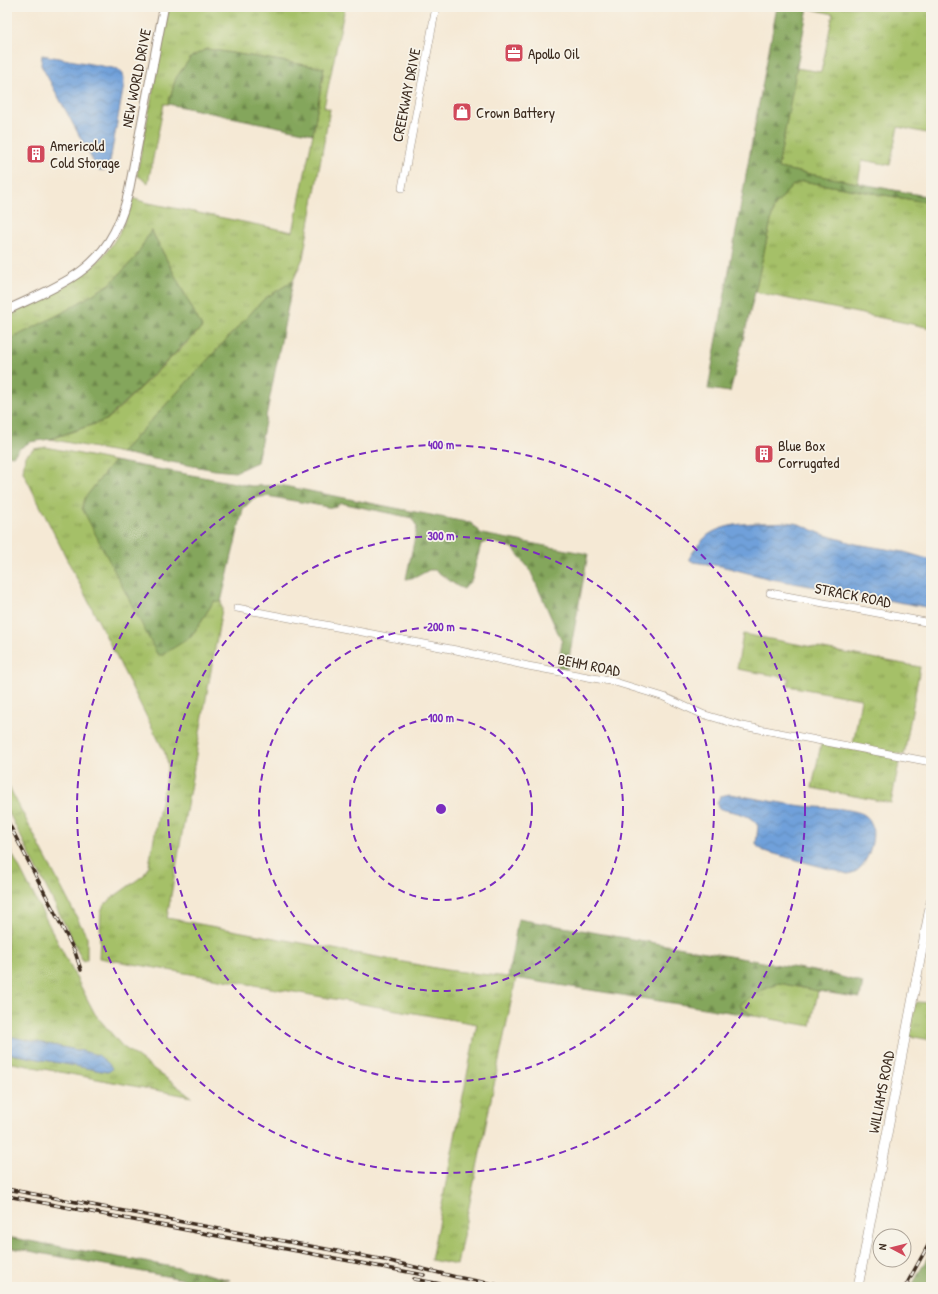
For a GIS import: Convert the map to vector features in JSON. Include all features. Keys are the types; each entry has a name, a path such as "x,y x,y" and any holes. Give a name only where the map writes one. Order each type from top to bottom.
{"main road":[{"name":"WILLIAMS ROAD","path":"858,1287 931,902"}],"street":[{"name":"NEW WORLD DRIVE","path":"7,310 81,272 94,260 113,236 122,218 129,190 164,7"},
{"name":"CREEKWAY DRIVE","path":"402,188 436,7"},
{"name":"STRACK ROAD","path":"770,593 931,623"},
{"name":"BEHM ROAD","path":"237,608 615,682 664,697 702,714 744,726 931,762"}],"green space":[{"path":"169,7 345,7 324,107 330,109 303,258 293,281 264,299 121,453 50,439 107,420 202,328 152,231 136,257 110,284 60,314 7,341 7,316 53,293 82,275 95,264 106,252 119,233 126,218 132,198 144,202 293,232 313,134 324,68 207,49 191,57 176,78 168,104 164,104 148,183 137,175"},
{"path":"777,7 808,7 778,168 931,197 931,203 802,181 792,186 774,207 730,392 708,389 756,119"},
{"path":"812,7 931,7 931,134 898,127 890,165 862,160 858,183 778,168 796,68 821,72 833,14 812,9"},
{"path":"207,49 324,68 313,134 168,104 176,78 191,57"},
{"path":"802,181 931,203 931,233 927,254 931,260 931,328 755,292 774,207 792,186"},
{"path":"151,230 202,327 106,420 50,439 30,442 19,449 13,456 7,455 7,341 60,314 110,284 136,257"},
{"path":"293,281 257,462 235,472 215,470 121,453 264,299"},
{"path":"46,447 114,461 85,498 191,637 214,601 221,602 222,609 167,918 446,970 516,978 457,1265 431,1260 477,1024 99,958 101,911 104,905 144,875 149,865 168,765 165,753 23,472 25,456 34,449"},
{"path":"114,461 252,486 279,485 471,523 482,534 588,554 567,669 558,667 562,642 530,570 513,548 489,541 481,544 472,579 464,589 457,586 435,570 429,570 416,577 406,579 417,527 412,518 341,503 333,508 267,496 254,498 243,509 221,602 214,601 191,637 162,655 157,654 82,508 85,498"},
{"path":"743,634 920,667 904,755 853,745 861,699 788,686 789,678 737,669"},
{"path":"821,744 900,758 891,803 812,788"},
{"path":"7,783 87,937 87,959 83,961 7,809"},
{"path":"7,844 95,1014 122,1046 192,1097 7,1062 7,1053 107,1072 98,1055 7,1036"},
{"path":"518,919 831,974 863,983 860,998 779,983 758,992 741,1004 741,1007 754,1016 508,977"},
{"path":"779,983 818,991 811,1026 754,1016 741,1007 740,1004 758,992"},
{"path":"917,1002 931,1003 931,1040 909,1036 915,1004"},
{"path":"7,1237 195,1271 230,1280 187,1280 7,1247"},
{"path":"931,1251 931,1287 911,1287"}],"water":[{"path":"42,55 118,69 123,74 124,85 110,161 105,170 98,170 41,65"},
{"path":"787,522 799,524 822,534 856,544 904,552 931,560 931,608 771,579 721,566 693,562 689,559 703,540 717,530 736,525"},
{"path":"730,794 794,805 845,809 861,813 870,821 873,835 867,858 858,870 848,874 764,851 756,844 758,826 754,821 745,815 718,808 717,803 720,796"},
{"path":"7,1036 98,1055 112,1068 107,1072 7,1053"}],"railway":[{"path":"7,820 75,952 81,970"},
{"path":"7,1189 390,1261 456,1277 509,1287"},
{"path":"7,1196 424,1275"},
{"path":"905,1287 931,1240"},
{"path":"414,1279 457,1287"}],"place":[{"name":"Apollo Oil","path":"514,53"},
{"name":"Crown Battery","path":"462,112"},
{"name":"Americold Cold Storage","path":"36,154"},
{"name":"Blue Box Corrugated","path":"764,454"}]}
